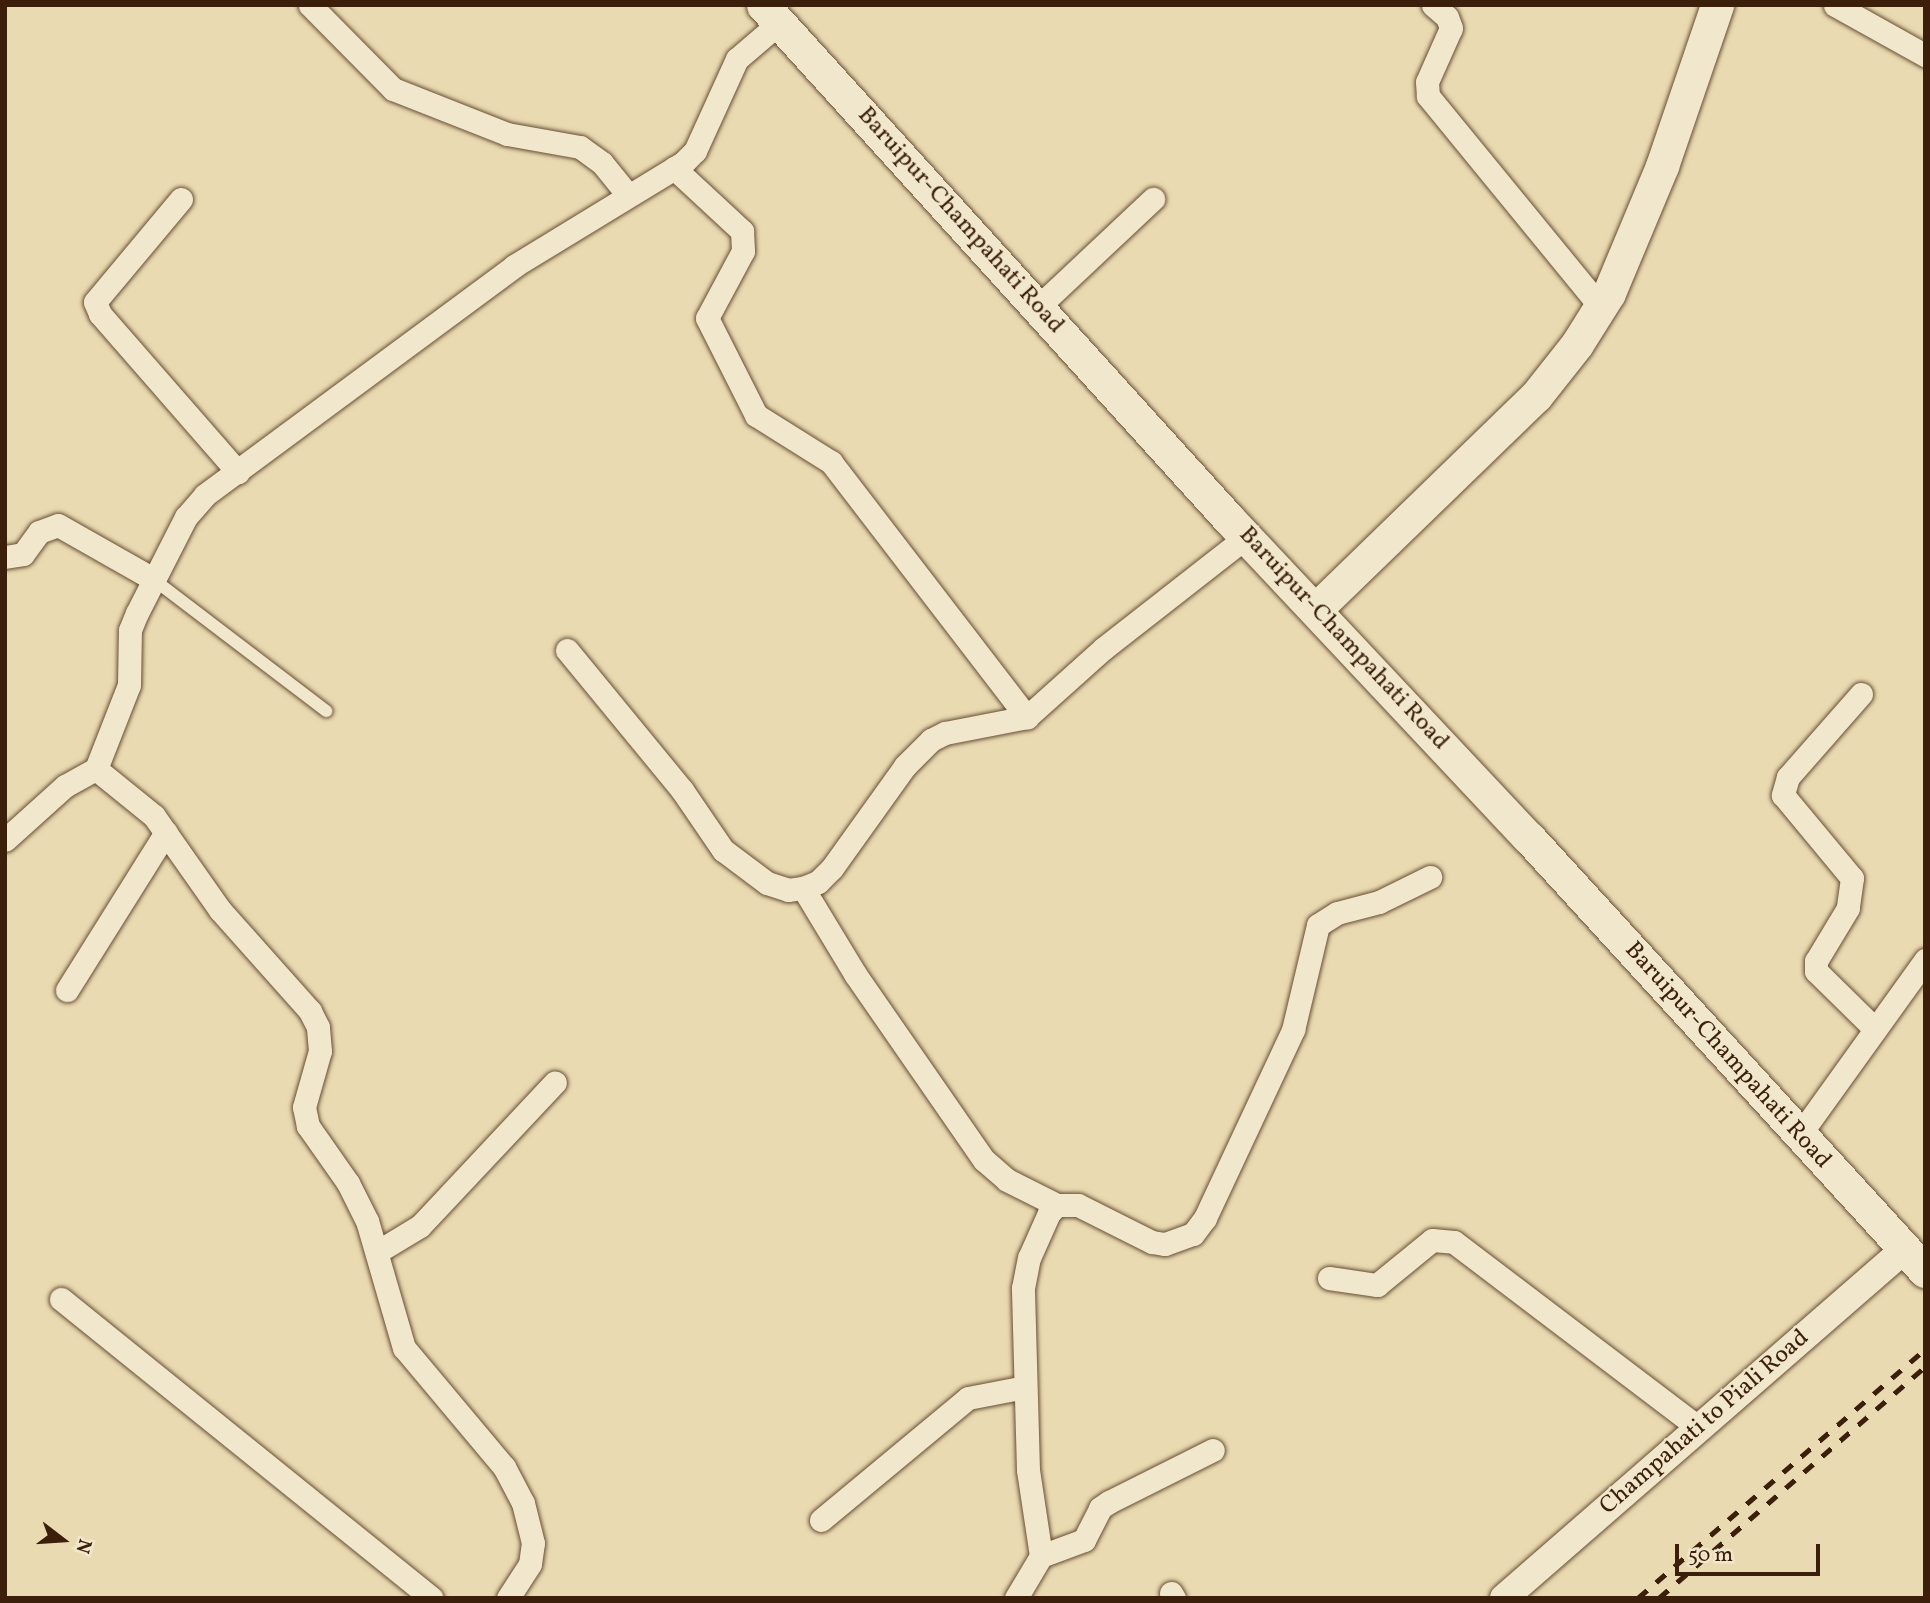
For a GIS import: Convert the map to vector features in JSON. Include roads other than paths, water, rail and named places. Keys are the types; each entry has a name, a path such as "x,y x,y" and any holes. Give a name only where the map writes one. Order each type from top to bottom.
{"main road":[{"path":"1315,610 1536,396 1600,306 1662,166 1717,5"},
{"name":"Baruipur-Champahati Road","path":"771,14 1247,537 1530,838 1798,1137 1915,1260"}],"street":[{"path":"310,5 393,89 507,134 580,147 602,163 627,194"},
{"path":"1433,5 1447,17 1451,28 1427,82 1428,96 1600,306"},
{"path":"1835,5 1925,55"},
{"path":"5,841 65,786 96,769 129,685 130,630 186,517 205,495 514,266 627,194 674,168 695,151 737,59 771,14"},
{"path":"674,168 742,231 743,251 707,317 756,415 831,462 1027,717"},
{"path":"181,199 95,302 100,314 238,472"},
{"path":"1038,307 1153,199"},
{"path":"5,557 23,554 39,532 58,525 153,579"},
{"path":"567,650 682,790 723,850 767,883 789,890 803,888 818,882 832,868 905,766 931,740 944,733 1027,717 1104,648 1247,537"},
{"path":"1861,694 1788,777 1783,795 1852,878 1848,908 1816,961 1816,971 1875,1030"},
{"path":"96,769 154,816 220,910 310,1011 318,1027 320,1051 304,1107 308,1126 348,1183 377,1252 404,1348 504,1467 523,1503 533,1543 530,1564 518,1594"},
{"path":"67,990 166,832"},
{"path":"803,888 855,974 984,1160 1007,1180 1057,1205 1078,1205 1152,1242 1165,1244 1193,1234 1205,1218 1293,1030 1318,925 1430,877"},
{"path":"1798,1137 1925,960"},
{"path":"377,1252 420,1226 555,1082"},
{"path":"1041,1556 1028,1470 1023,1289 1038,1235 1057,1205"},
{"path":"1329,1278 1377,1285 1432,1240 1454,1242 1699,1428"},
{"name":"Champahati to Piali Road","path":"1504,1598 1699,1428 1915,1260"},
{"path":"61,1299 431,1598"},
{"path":"821,1520 968,1398 1025,1387"},
{"path":"1016,1598 1041,1556 1084,1540 1100,1508 1213,1450"}],"lane":[{"path":"153,579 326,710"}],"railway":[{"path":"1638,1598 1925,1349"},
{"path":"1659,1598 1925,1367"}]}
